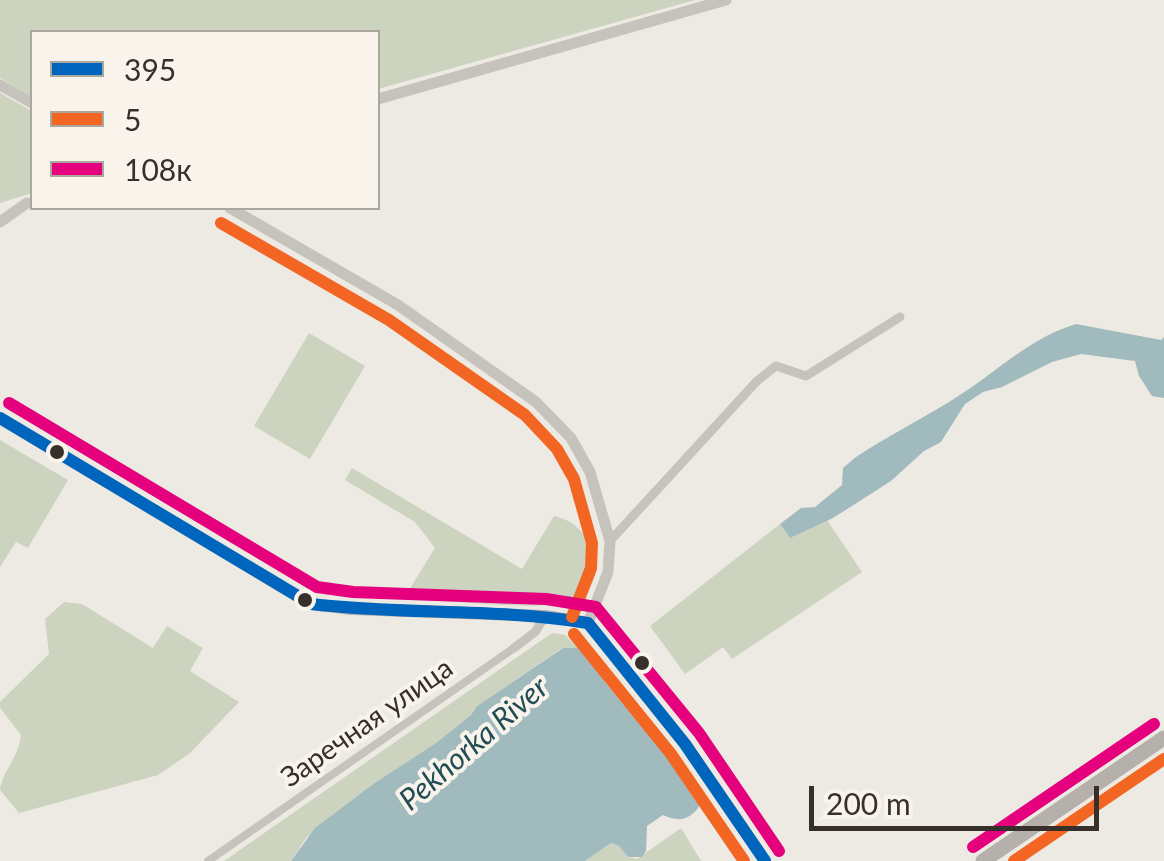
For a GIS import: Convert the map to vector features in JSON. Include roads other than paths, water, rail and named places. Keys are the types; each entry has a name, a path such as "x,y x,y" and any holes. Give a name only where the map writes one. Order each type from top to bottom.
{"main road":[{"path":"0,418 311,604 545,616 588,623 686,744 765,861"},
{"path":"982,861 1164,738"}],"street":[{"path":"380,98 726,0"},
{"path":"0,85 30,102"},
{"path":"0,209 30,202"},
{"path":"0,222 30,202"},
{"path":"233,210 398,305 536,402 571,438 590,472 610,541 608,572 588,623"},
{"path":"610,541 776,366 806,376 900,317"},
{"name":"Заречная улица","path":"208,861 514,648 535,632 545,616"}],"water":[{"path":"1076,324 1161,340 1164,337 1164,398 1152,396 1135,361 1081,354 1052,362 965,404 941,442 924,451 891,481 833,518 790,538 780,524 801,508 815,507 842,485 843,468 856,457 963,393 1031,345"},
{"name":"Pekhorka River","path":"563,648 578,648 591,664 600,662 609,674 604,681 696,792 700,805 688,817 674,819 663,815 647,826 642,857 628,857 611,843 585,861 291,861 315,828 436,743 477,706"}]}
